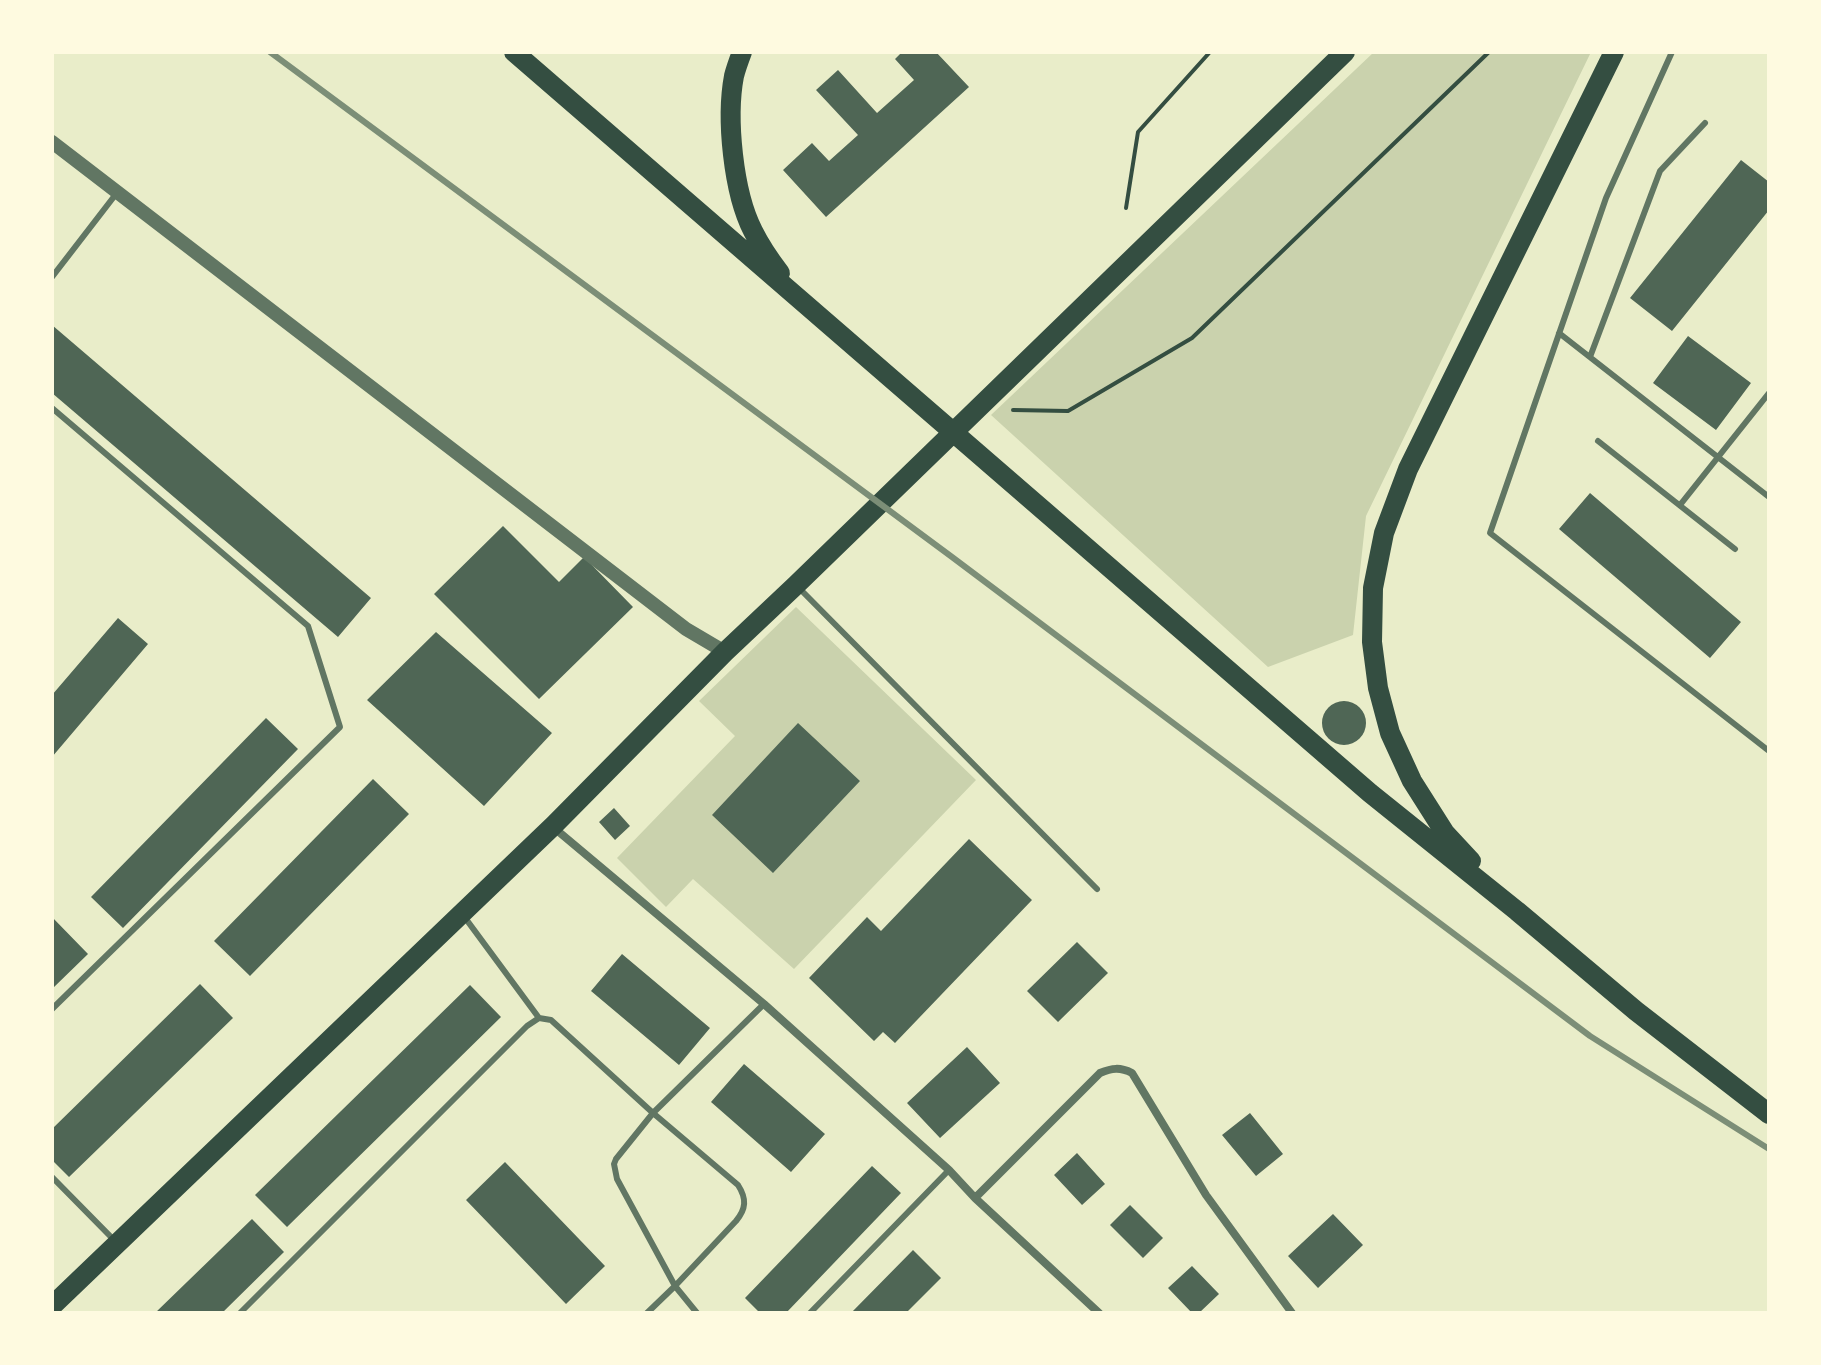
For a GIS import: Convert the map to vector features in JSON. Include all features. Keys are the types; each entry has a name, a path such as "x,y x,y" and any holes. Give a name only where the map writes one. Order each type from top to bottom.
{"main road":[{"path":"514,52 1370,793 1636,1011 1769,1114"},
{"path":"742,52 734,76 731,116 733,154 740,193 751,229 770,260 805,304"},
{"path":"52,1306 553,826 725,652 1345,52"},
{"path":"1517,911 1445,833 1412,781 1390,733 1378,688 1372,642 1373,588 1384,533 1408,469 1614,52"}],"street":[{"path":"52,142 686,629 725,652"},
{"path":"553,826 764,1004 949,1170 1099,1313"},
{"path":"975,1198 1100,1073 1122,1068 1132,1073 1206,1195 1292,1313"}],"lane":[{"path":"1672,52 1606,198 1490,533 1769,751"},
{"path":"1590,357 1660,171 1705,123"},
{"path":"52,277 118,192"},
{"path":"1559,333 1769,497"},
{"path":"1680,505 1769,393"},
{"path":"52,408 308,626 340,727 52,1009"},
{"path":"1598,441 1735,549"},
{"path":"796,585 1097,889"},
{"path":"462,913 539,1018"},
{"path":"697,1313 675,1286 614,1172 616,1159 653,1113 764,1004"},
{"path":"240,1313 527,1026 539,1018 551,1020 738,1185 743,1193 745,1201 736,1221 647,1313"},
{"path":"810,1313 949,1170"},
{"path":"52,1177 117,1242"}],"path":[{"path":"1126,208 1138,132 1210,52"},
{"path":"1013,410 1068,411 1192,338 1489,52"}],"green space":[{"path":"1374,52 1591,52 1366,516 1353,635 1268,667 991,415"},
{"path":"796,607 976,780 794,969 693,879 666,907 617,858 735,736 699,701"}],"building":[{"path":"902,52 936,52 969,87 826,217 783,170 812,143 829,161 858,135 816,90 838,70 877,113 914,80 895,59"},
{"path":"1741,160 1769,182 1769,210 1672,331 1630,298"},
{"path":"52,325 371,598 338,637 52,393"},
{"path":"1688,336 1751,383 1716,430 1653,383"},
{"path":"1590,493 1741,622 1710,658 1559,529"},
{"path":"503,526 559,582 584,557 633,607 539,699 434,594"},
{"path":"118,618 148,644 52,757 52,695"},
{"path":"436,632 552,733 484,806 367,700"},
{"path":"1344,701 1359,708 1366,723 1359,738 1344,745 1329,738 1322,723 1329,708"},
{"path":"266,718 298,749 123,928 91,897"},
{"path":"798,723 860,781 773,873 712,815"},
{"path":"373,779 409,814 250,976 214,941"},
{"path":"614,808 630,826 615,840 599,822"},
{"path":"969,839 1032,900 895,1043 883,1032 874,1041 809,978 867,917 881,931"},
{"path":"52,917 88,954 52,989"},
{"path":"1077,942 1108,973 1058,1022 1027,991"},
{"path":"622,954 710,1028 679,1065 591,991"},
{"path":"200,984 233,1018 69,1177 52,1160 52,1129"},
{"path":"470,985 501,1017 287,1227 255,1195"},
{"path":"967,1047 1000,1083 940,1138 907,1103"},
{"path":"744,1064 825,1134 791,1172 711,1102"},
{"path":"1250,1113 1283,1154 1256,1176 1222,1135"},
{"path":"1077,1153 1105,1184 1082,1205 1054,1175"},
{"path":"505,1162 605,1266 566,1304 466,1200"},
{"path":"872,1166 901,1193 786,1313 760,1313 745,1298"},
{"path":"1130,1205 1163,1238 1143,1258 1110,1225"},
{"path":"1333,1214 1363,1245 1318,1288 1288,1256"},
{"path":"252,1219 284,1252 222,1313 155,1313"},
{"path":"913,1250 941,1278 906,1313 851,1313"},
{"path":"1192,1266 1219,1294 1199,1313 1192,1313 1168,1288"}],"railway":[{"path":"270,52 952,557 1590,1036 1769,1149"}]}
